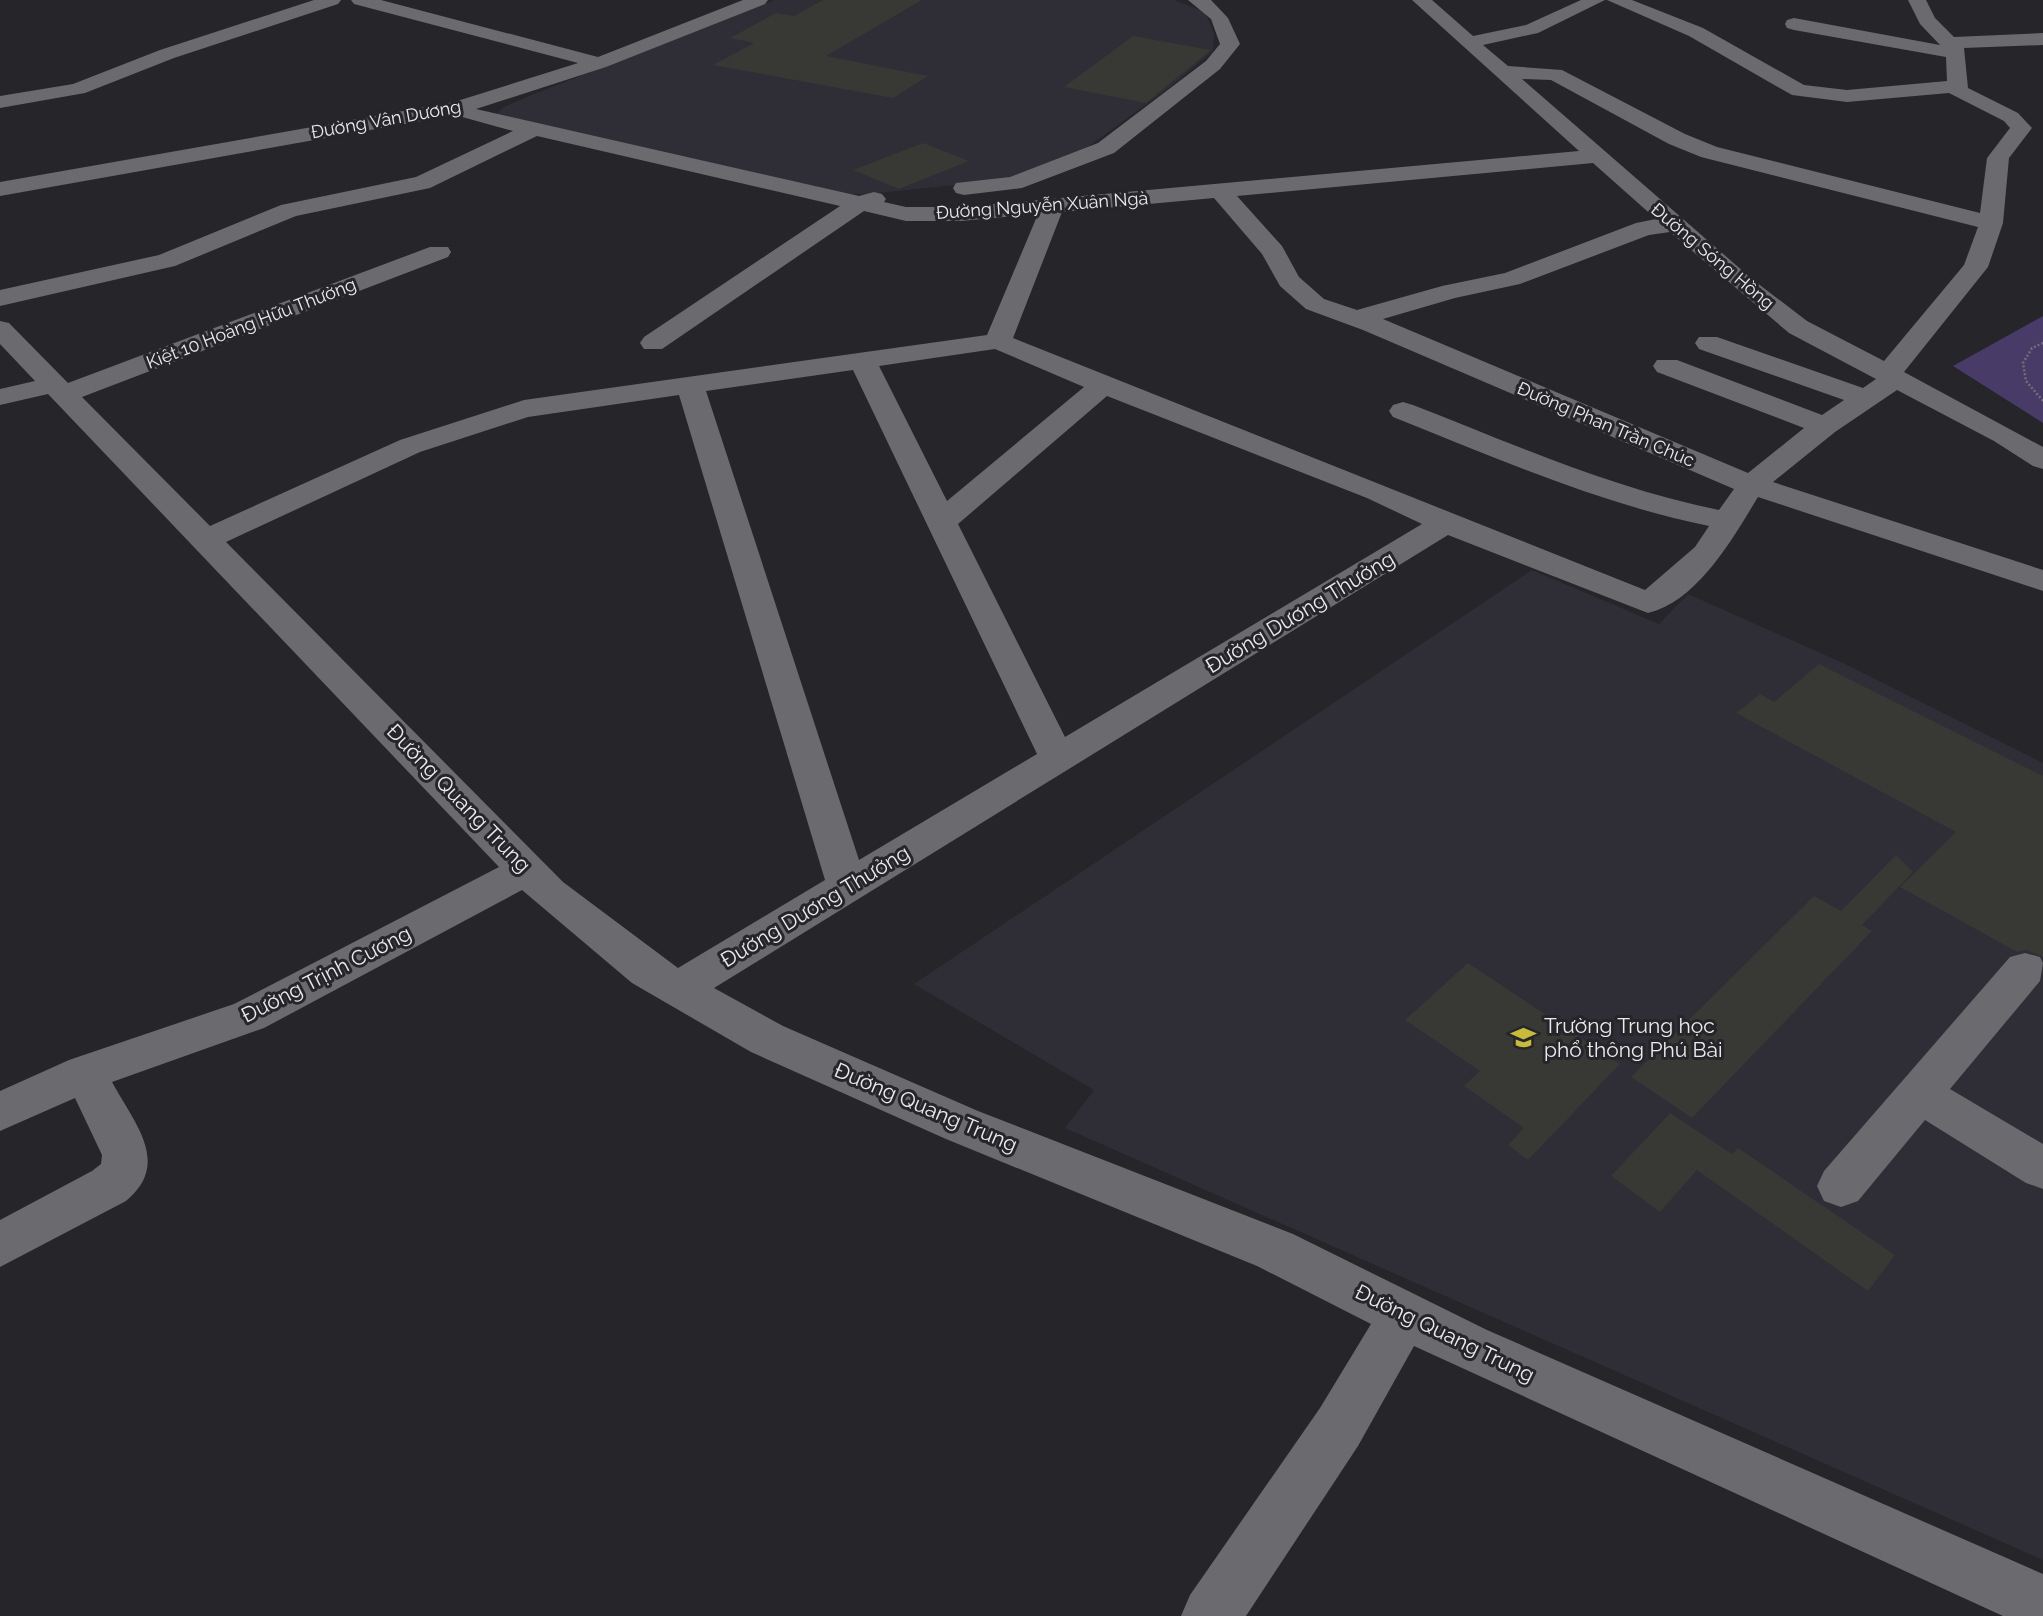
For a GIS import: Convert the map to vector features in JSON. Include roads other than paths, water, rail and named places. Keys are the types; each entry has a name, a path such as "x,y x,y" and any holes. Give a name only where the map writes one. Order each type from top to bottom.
{"street":[{"path":"0,102 78,89 167,54 332,0"},
{"path":"360,0 388,3 599,63"},
{"name":"Đường Vân Dương","path":"0,189 457,108 599,63 759,0"},
{"name":"Đường Sóng Hồng","path":"1421,0 1743,284 1798,327 1884,384 2004,435 2043,460"},
{"path":"1469,42 1531,29 1596,0"},
{"path":"1616,0 1696,32 1799,91 1847,96 1958,86"},
{"path":"205,540 410,446 524,410 998,341 1648,603 1669,589 1707,553 1751,485 1825,426 1884,384 1976,267 1991,223 1998,158 2021,128 2011,117 1958,91 1952,48 1927,20 1917,0"},
{"path":"1204,3 1234,2"},
{"path":"938,190 1014,183 1106,148 1213,65 1230,44 1222,18 1204,3"},
{"path":"1794,24 1952,48 2043,39"},
{"path":"1503,72 1555,74 1603,97 1677,139 1709,152 1991,223"},
{"name":"Đường Nguyễn Xuân Ngà","path":"457,108 475,116 534,130 859,204 920,214 961,214 1597,156"},
{"path":"0,298 166,261 289,210 422,183 450,172 476,155 534,130"},
{"name":"Đường Phan Trần Chúc","path":"1219,190 1273,251 1289,281 1315,304 1751,485 2043,581"},
{"path":"653,343 859,204 885,195 911,193"},
{"path":"998,341 1053,206"},
{"path":"1355,319 1451,291 1510,279 1644,228 1674,224"},
{"name":"Kiệt 10 Hoàng Hữu Thường","path":"0,397 57,390 439,252"},
{"name":"Đường Quang Trung","path":"0,329 549,892 625,954 678,989 767,1039 962,1125 1275,1250 1482,1353 2043,1604"},
{"path":"1708,343 1791,370 1884,384"},
{"path":"862,360 1058,758"},
{"path":"1667,366 1825,426"},
{"path":"690,385 847,886"},
{"path":"942,522 1103,385"},
{"path":"1403,411 1541,466 1679,511 1728,520"},
{"name":"Đường Dương Thưởng","path":"678,989 1446,523"},
{"name":"Đường Trịnh Cương","path":"0,1112 85,1073 249,1016 529,869"},
{"path":"1841,1186 2025,969"},
{"path":"0,1245 109,1186 124,1174 126,1155 85,1073"},
{"path":"1920,1094 2043,1169"},
{"path":"1211,1616 1339,1427 1404,1315"}],"place":[{"name":"Trường Trung học phổ thông Phú Bài","path":"1524,1037"}]}
